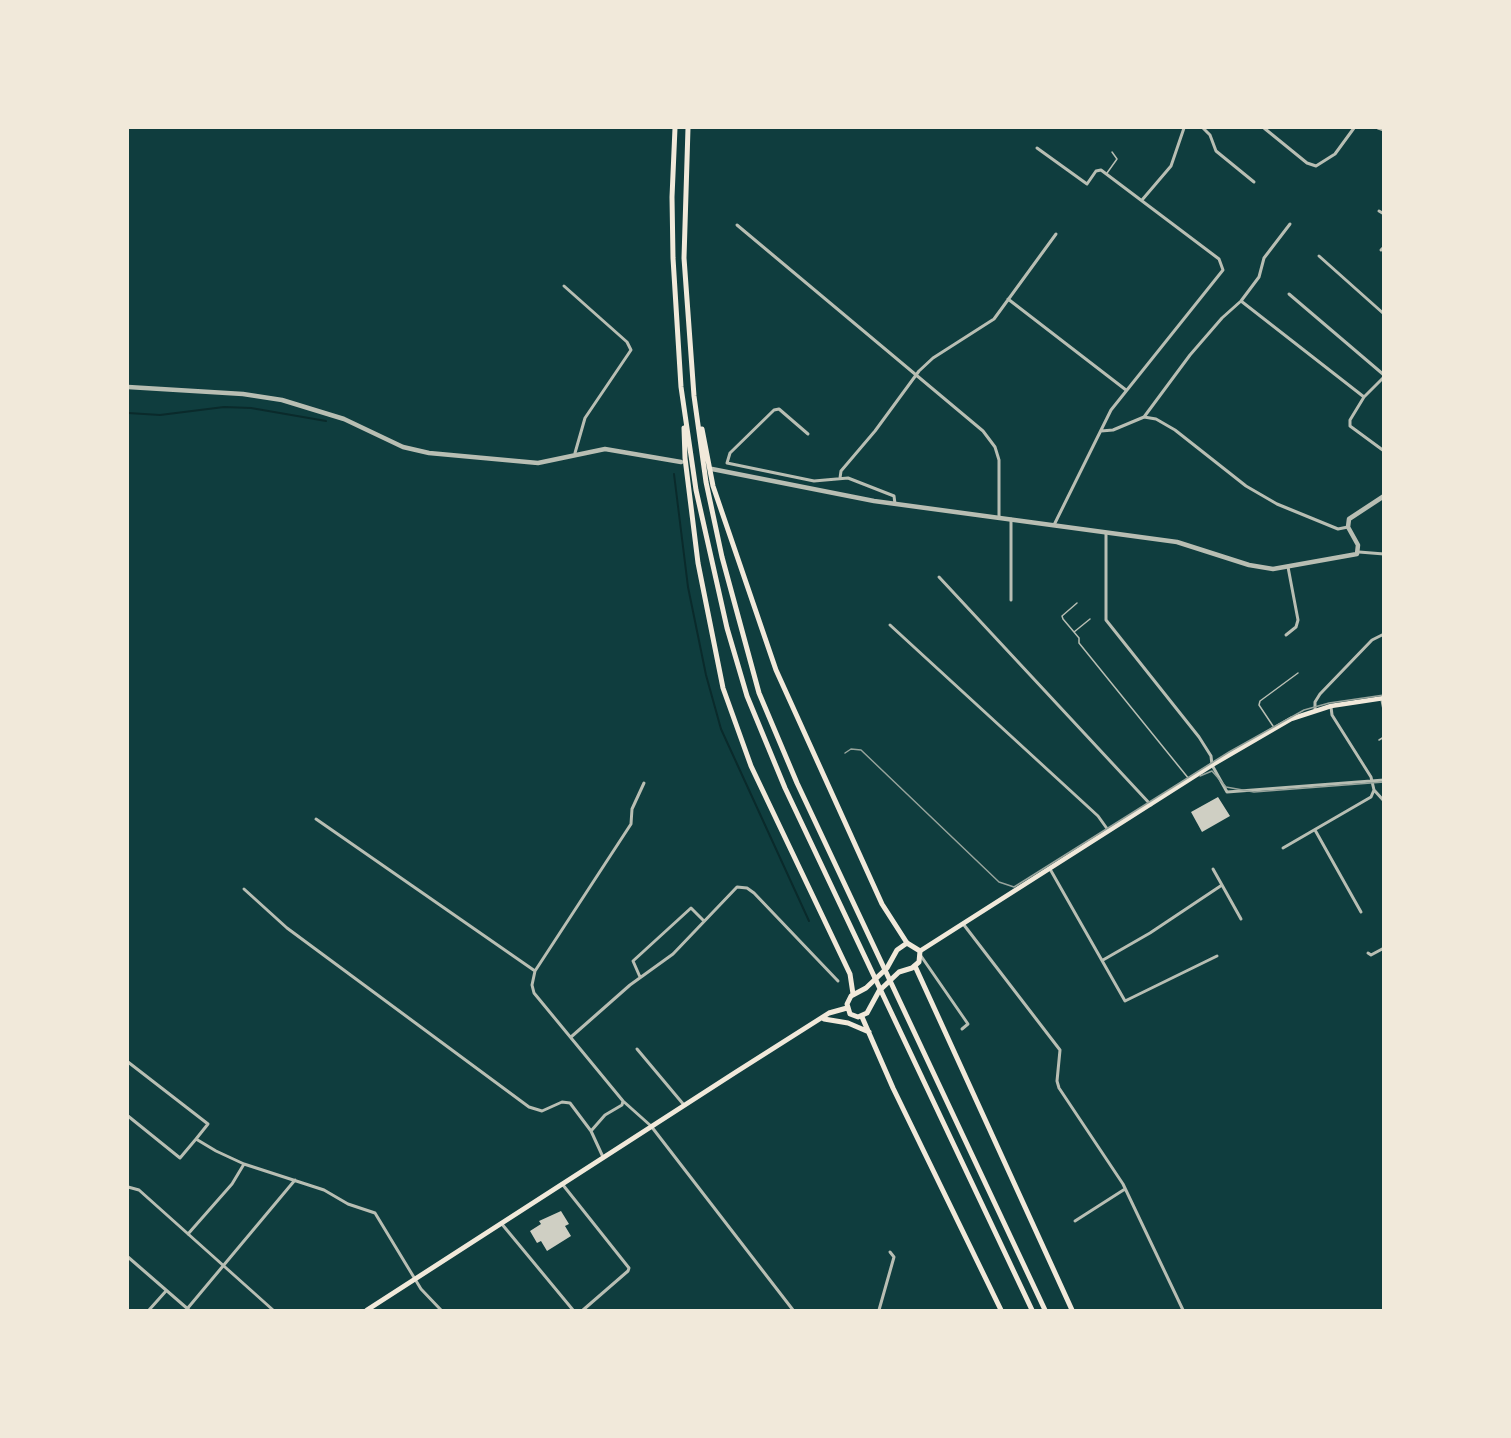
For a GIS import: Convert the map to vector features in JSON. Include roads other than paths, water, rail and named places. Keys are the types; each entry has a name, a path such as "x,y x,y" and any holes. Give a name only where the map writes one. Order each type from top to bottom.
{"main road":[{"path":"675,128 673,248 685,458 698,563 723,688 751,766 850,974 853,994"},
{"path":"688,128 684,258 694,396 706,482 722,557 759,693 797,783 1045,1311"},
{"path":"694,396 713,486 772,661 882,904 907,943 920,953"},
{"path":"683,400 702,521 727,628 747,696 785,788 1032,1311"},
{"path":"862,1017 870,1009 875,996 895,976 915,966 920,953 1212,765 1275,728 1315,709 1382,698"},
{"path":"862,1017 850,1014 847,1008 848,1000 853,994 866,988 887,968 900,946 907,943"},
{"path":"915,966 1072,1311"},
{"path":"367,1311 651,1126 824,1019 829,1013 847,1008"},
{"path":"862,1017 892,1088 1001,1311"},
{"path":"824,1019 848,1023 869,1032"}],"street":[{"path":"1142,200 1171,166 1184,128"},
{"path":"1203,128 1210,135 1216,151 1254,182"},
{"path":"1264,128 1311,166 1328,160 1354,128"},
{"path":"1378,128 1383,130"},
{"path":"1037,148 1087,184 1096,171 1101,170 1218,259 1223,270 1111,410 1054,525"},
{"path":"1379,210 1383,214"},
{"path":"1144,417 1190,355 1222,318 1241,301 1259,276 1264,258 1290,224"},
{"path":"737,225 983,431 995,447 1000,473 999,518"},
{"path":"840,478 842,471 916,375 933,358 990,321 1056,234"},
{"path":"1319,256 1383,314"},
{"path":"564,286 627,342 631,350 585,418 575,453"},
{"path":"1289,294 1383,376 1353,412 1350,426 1383,451"},
{"path":"1008,299 1126,390"},
{"path":"1241,301 1364,397"},
{"path":"128,387 243,394 282,400 344,419 403,447 429,453 538,463 575,453 622,450 681,462"},
{"path":"808,434 779,409 774,410 730,453 727,463 814,482 840,478 865,483 894,496 895,504"},
{"path":"1101,430 1113,429 1144,417 1156,419 1176,430 1246,486 1277,504 1338,529 1348,527"},
{"path":"712,469 895,504 1189,544 1261,568 1288,567 1355,555 1359,552 1383,554"},
{"path":"1359,552 1357,542 1348,527 1348,519 1383,496"},
{"path":"1011,519 1011,600"},
{"path":"1106,531 1104,609 1106,620 1199,737 1213,759 1212,765 1227,792 1383,780"},
{"path":"1286,635 1296,627 1298,620 1288,567"},
{"path":"939,577 1151,805"},
{"path":"890,625 1098,816 1109,832"},
{"path":"1315,709 1315,702 1320,694 1372,640 1383,634"},
{"path":"1283,848 1371,797 1374,790 1373,781 1332,715 1331,706"},
{"path":"644,783 632,809 631,824 535,971 532,985 534,993 623,1101 651,1126 793,1311"},
{"path":"1374,790 1383,801"},
{"path":"316,819 535,971"},
{"path":"1315,830 1361,912"},
{"path":"1050,869 1125,1001 1217,956"},
{"path":"1213,869 1241,919"},
{"path":"1103,960 1150,933 1222,885"},
{"path":"571,1037 640,977 673,954 737,887 747,888 838,981"},
{"path":"244,890 287,928 530,1107 546,1111 566,1101 574,1106 591,1131 603,1157"},
{"path":"640,977 633,961 691,908 704,921"},
{"path":"964,925 1060,1050 1057,1081 1059,1088 1125,1189 1183,1311"},
{"path":"1368,953 1371,955 1383,948"},
{"path":"920,953 968,1024 962,1029"},
{"path":"637,1049 684,1105"},
{"path":"128,1062 208,1124 180,1158 128,1116"},
{"path":"591,1131 605,1115 622,1105 623,1101"},
{"path":"196,1139 244,1164 324,1190 348,1204 370,1209 375,1213 415,1279 441,1311"},
{"path":"188,1234 232,1184 244,1164"},
{"path":"128,1257 188,1310 295,1180"},
{"path":"562,1184 629,1268 583,1311"},
{"path":"128,1187 139,1190 273,1311"},
{"path":"1075,1221 1125,1189"},
{"path":"501,1223 573,1311"},
{"path":"879,1311 894,1257 890,1251"},
{"path":"149,1311 166,1291"}],"lane":[{"path":"1107,174 1117,159 1112,152"},
{"path":"1077,603 1062,616 1079,643 1190,779"},
{"path":"1074,632 1090,619"},
{"path":"1275,728 1259,705 1260,701 1298,673"},
{"path":"1382,698 1383,714"},
{"path":"1379,740 1383,737"}],"waterway":[{"path":"128,413 160,415 224,407 251,408 326,421"},
{"path":"674,474 688,587 706,675 721,729 809,921"}],"tram line":[{"path":"845,753 851,749 861,750 999,882 1014,887 1229,752 1304,710 1329,703 1384,695"},
{"path":"1200,776 1212,771 1226,787 1254,792 1384,782"}]}
